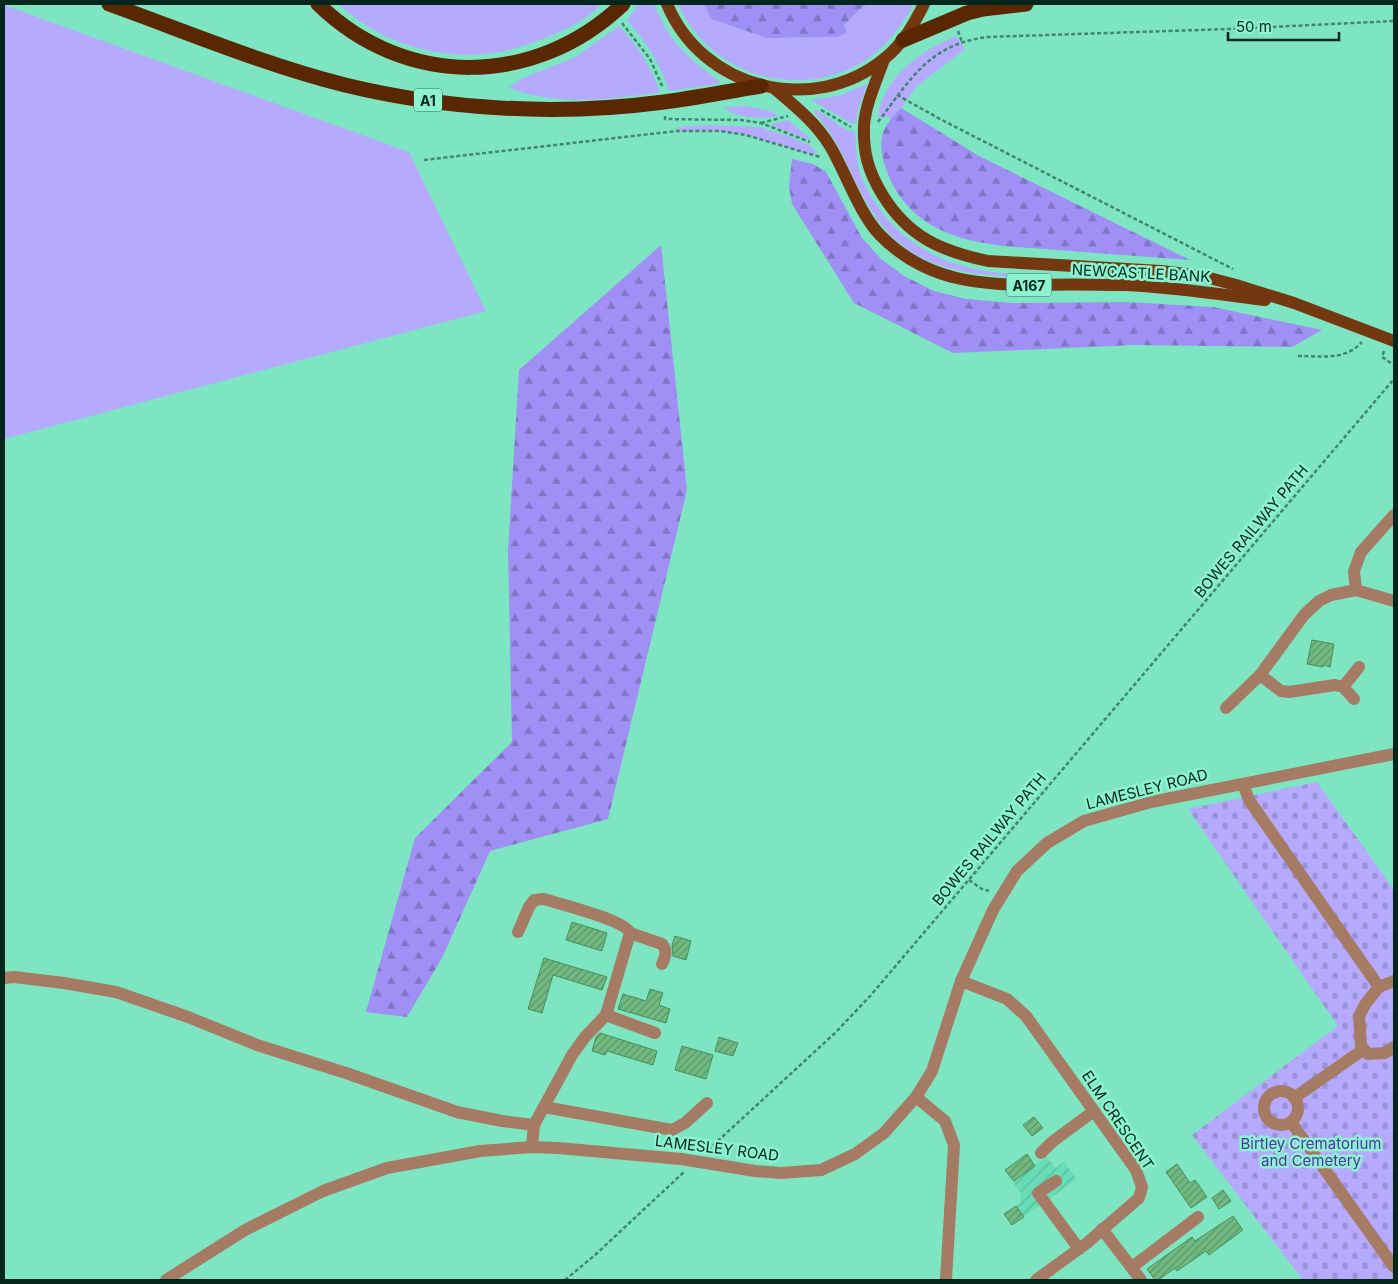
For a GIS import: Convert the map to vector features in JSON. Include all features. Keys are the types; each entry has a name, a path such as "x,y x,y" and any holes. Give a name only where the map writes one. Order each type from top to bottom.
{"highway":[{"name":"A1","path":"109,4 296,70 352,86 448,103 541,109 625,106 768,87"},
{"name":"A1","path":"318,4 351,32 373,45 397,55 447,67 473,68 498,66 551,52 602,23 623,4"},
{"path":"903,40 967,13 1026,4"}],"main road":[{"name":"A167","path":"667,4 682,31 703,54 718,65 739,77 768,87 809,89 857,76 884,59 903,40 915,23 924,4"},
{"name":"NEWCASTLE BANK","path":"884,59 868,103 864,124 866,161 872,178 892,209 911,229 925,239 961,255 988,261 1162,271 1202,276 1294,303 1369,330 1390,345"},
{"name":"NEWCASTLE BANK","path":"768,87 810,119 821,132 878,234 911,260 946,276 987,284 1160,287 1294,303"}],"street":[{"path":"1356,590 1354,571 1361,552 1394,514"},
{"path":"1226,708 1260,675 1304,615 1319,601 1331,595 1356,590 1394,601"},
{"path":"1343,687 1359,667"},
{"path":"1260,675 1281,691 1289,692 1328,685 1343,687 1354,699"},
{"name":"LAMESLEY ROAD","path":"166,1280 244,1230 332,1188 388,1168 480,1151 532,1147 558,1148 781,1172 821,1170 855,1154 884,1134 916,1097 932,1071 961,981 992,910 1017,870 1047,843 1084,821 1151,802 1394,754"},
{"path":"1243,784 1250,800 1379,987"},
{"path":"518,932 528,907 534,900 544,899 612,920 628,929 630,933 662,944 666,948 662,964"},
{"path":"532,1147 534,1125 575,1051 606,1015 630,933"},
{"path":"4,978 14,977 64,983 116,992 257,1044 458,1112 534,1125"},
{"name":"ELM CRESCENT","path":"961,981 1007,1000 1026,1016 1136,1170 1142,1187 1139,1198 1079,1250 1036,1280"},
{"path":"1394,981 1379,987 1358,1016 1361,1046 1368,1054 1385,1053 1394,1047"},
{"path":"606,1015 655,1033"},
{"path":"1294,1098 1364,1050"},
{"path":"1278,1091 1288,1093 1294,1098 1298,1106 1298,1112 1291,1122 1279,1126 1268,1120 1263,1108 1267,1097 1278,1091"},
{"path":"916,1097 945,1121 954,1145 946,1280"},
{"path":"544,1107 672,1130 685,1123 707,1103"},
{"path":"1041,1153 1052,1142 1094,1111"},
{"path":"1291,1122 1394,1267"},
{"path":"1056,1180 1038,1193 1079,1250"},
{"path":"1132,1267 1198,1217"},
{"path":"1102,1229 1141,1280"}],"path":[{"path":"878,122 897,95 921,68 940,54 962,42 987,37 1229,29 1394,20"},
{"path":"624,24 650,59 663,89"},
{"path":"897,95 1225,265"},
{"path":"814,107 851,127"},
{"path":"761,123 783,118"},
{"path":"665,119 741,120 761,123 810,142 837,158"},
{"path":"424,160 677,131 720,131 746,135 813,155 837,158"},
{"path":"1298,356 1338,356 1349,353 1358,347 1369,330"},
{"path":"1390,345 1382,357 1394,365"},
{"name":"BOWES RAILWAY PATH","path":"704,1154 835,1033 871,995 1394,379"},
{"path":"969,880 982,889 1001,895"},
{"path":"565,1280 595,1254 685,1163"}],"shaded area":[{"path":"1027,1154 1035,1165 1047,1157 1056,1168 1064,1162 1077,1179 1012,1225 1004,1214 1020,1203 1021,1194 1005,1170"}],"green space":[{"path":"339,4 601,4 584,19 570,27 531,43 499,52 456,54 413,47 393,39 373,30"},
{"path":"639,4 654,4 666,29 681,49 720,82 718,84 669,91 662,71 652,53 627,20"},
{"path":"678,4 704,4 711,19 767,38 836,37 847,33 844,25 862,7 870,4 914,4 892,37 870,57 835,74 809,80 782,79 756,74 732,63 710,48 692,28"},
{"path":"704,4 870,4 862,7 844,25 847,33 836,37 767,38 711,19"},
{"path":"4,5 409,152 486,311 4,439"},
{"path":"619,26 643,57 660,92 583,100 544,97 509,87 525,77 574,58"},
{"path":"956,36 965,49 917,86 891,118 878,117 881,103 887,90 906,67 930,49"},
{"path":"867,84 858,109 856,123 851,123 811,100 838,96"},
{"path":"747,106 770,111 779,116 765,118 743,116 723,107"},
{"path":"901,108 979,156 1190,260 998,245 969,240 941,230 923,219 907,205 895,188 886,169 881,143 882,136 889,122"},
{"path":"817,110 848,131 855,131 858,166 866,186 876,204 887,218 898,231 912,242 941,258 975,269 1012,274 1045,274 1044,278 988,275 939,265 917,255 897,241 879,222 863,196 841,151 813,111"},
{"path":"788,120 810,138 810,140 770,125"},
{"path":"707,125 759,127 791,137 811,146 817,154 813,155 746,135 720,131 677,131 677,127"},
{"path":"792,159 813,164 826,172 862,238 881,259 904,276 934,291 966,299 1012,303 1127,302 1213,307 1322,330 1292,347 1135,345 953,353 854,303 792,204 789,187"},
{"path":"661,245 687,490 608,819 490,851 442,958 407,1017 366,1012 415,838 512,742 508,551 519,370"},
{"name":"Birtley Crematorium and Cemetery","path":"1317,782 1394,890 1394,1280 1303,1280 1192,1135 1338,1026 1188,809"}],"building":[{"path":"1312,640 1334,644 1330,667 1307,664"},
{"path":"572,922 607,933 602,951 566,940"},
{"path":"675,936 691,941 686,960 673,956 672,945"},
{"path":"544,958 607,977 602,990 553,975 542,1013 528,1009"},
{"path":"650,989 663,993 659,1005 670,1009 666,1023 618,1009 623,994 646,1001"},
{"path":"600,1033 657,1051 653,1065 607,1051 605,1055 592,1051 596,1037"},
{"path":"719,1037 738,1043 733,1056 715,1051"},
{"path":"682,1046 713,1055 706,1079 675,1070"},
{"path":"1034,1117 1043,1128 1032,1136 1023,1125"},
{"path":"1027,1154 1035,1166 1014,1181 1005,1170"},
{"path":"1177,1164 1190,1183 1195,1180 1207,1197 1191,1208 1166,1172"},
{"path":"1223,1190 1231,1201 1219,1209 1212,1198"},
{"path":"1016,1206 1024,1217 1012,1225 1004,1214"},
{"path":"1233,1216 1243,1230 1209,1255 1206,1251 1177,1271 1175,1268 1158,1280 1155,1280 1147,1269 1192,1237 1195,1241"}]}
